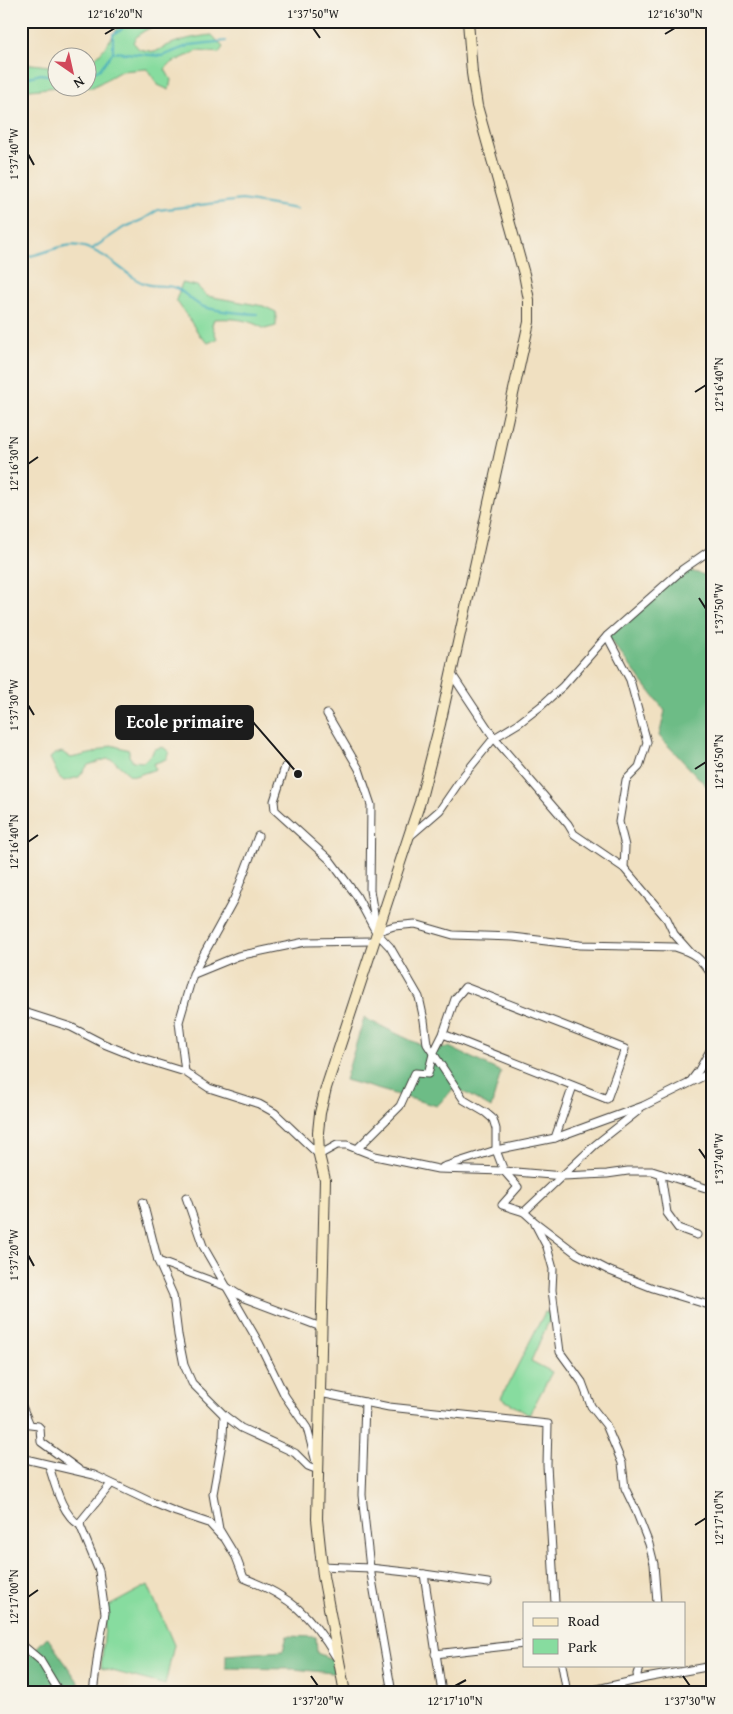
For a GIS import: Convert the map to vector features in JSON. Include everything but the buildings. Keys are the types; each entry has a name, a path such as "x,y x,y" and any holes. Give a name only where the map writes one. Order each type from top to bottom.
{"street":[{"path":"345,1693 321,1566 316,1520 325,1180 319,1155 318,1132 320,1113 326,1088 375,936 410,836 433,750 529,319 529,300 524,274 477,106 468,21"},
{"path":"410,836 440,810 464,775 494,738 520,723 563,686 607,636 683,569 712,549"},
{"path":"607,636 630,680 647,742 639,767 626,780 620,822 625,846 624,868"},
{"path":"451,673 494,738 562,817 574,834 624,868 667,919 674,934 690,952 703,961 712,975"},
{"path":"327,714 359,769 371,805 370,890 375,936"},
{"path":"285,767 274,801 275,810 330,860 356,895 375,936 390,947 419,997 427,1044 433,1054 464,1100 486,1113 492,1119 496,1129 496,1150 504,1171 518,1187 502,1205 524,1212 578,1254 610,1271 653,1288 712,1306"},
{"path":"185,1072 179,1022 194,974 234,899 258,836"},
{"path":"194,974 238,956 305,942 375,936 394,926 415,924 454,935 513,936 580,945 675,947 690,952"},
{"path":"357,1149 400,1106 415,1073 428,1074 433,1054 443,1034 455,999 465,987 625,1049 607,1099 443,1034"},
{"path":"21,1012 71,1028 139,1058 185,1072 209,1088 259,1104 275,1113 319,1155"},
{"path":"688,1084 699,1070 712,1046"},
{"path":"438,1169 496,1150 555,1138 643,1106 712,1072"},
{"path":"555,1138 573,1086"},
{"path":"524,1212 595,1145 643,1106"},
{"path":"319,1155 337,1145 347,1146 375,1156 438,1169 504,1171 563,1176 652,1171 712,1190"},
{"path":"661,1174 667,1214 678,1228 697,1235"},
{"path":"186,1197 203,1246 259,1343 285,1396 306,1428 318,1470"},
{"path":"143,1202 158,1261 173,1295 184,1365 192,1382 224,1415 242,1428 295,1453 308,1466 318,1470"},
{"path":"535,1222 547,1247 553,1269 552,1290 560,1352 582,1382 591,1406 606,1425 622,1463 625,1488 636,1511 654,1564 657,1602"},
{"path":"158,1261 225,1286 244,1298 321,1327"},
{"path":"320,1393 389,1407 548,1424 547,1465 555,1602"},
{"path":"365,1402 362,1495 370,1568 392,1693"},
{"path":"21,1404 30,1425 40,1428 41,1442 80,1471"},
{"path":"224,1415 223,1437 213,1494 219,1529 230,1545 244,1578 273,1591 300,1611 321,1632 339,1662"},
{"path":"21,1458 94,1475 176,1512 209,1523 230,1545"},
{"path":"49,1466 66,1512 72,1521 80,1526 100,1571 105,1613 93,1693"},
{"path":"80,1526 81,1521 111,1484"},
{"path":"321,1566 370,1568 488,1583"},
{"path":"424,1574 442,1693"},
{"path":"21,1644 40,1660 60,1693"},
{"path":"435,1654 523,1644"},
{"path":"562,1666 567,1693"},
{"path":"638,1680 637,1674 640,1666"},
{"path":"580,1693 712,1666"}],"green space":[{"path":"122,21 170,21 149,28 139,34 133,42 139,49 155,52 183,40 212,35 223,47 219,53 198,51 171,63 165,69 171,80 169,90 158,85 147,69 121,71 98,84 98,56"},
{"path":"31,64 48,66 48,88 21,93 21,68"},
{"path":"182,283 197,286 207,296 263,306 276,312 276,326 265,329 241,320 214,319 212,325 217,339 208,343 201,337 176,300"},
{"path":"683,569 712,577 712,792 659,736 665,711 607,636"},
{"path":"111,745 129,750 129,756 133,761 143,762 152,754 154,749 163,747 169,752 166,759 153,764 156,769 135,776 130,775 113,760 107,759 88,765 79,777 64,781 59,777 50,758 62,752 71,758 94,753"},
{"path":"364,1018 429,1049 449,1047 501,1072 491,1108 455,1087 437,1106 345,1080"},
{"path":"545,1312 552,1314 531,1361 552,1372 529,1415 501,1398"},
{"path":"148,1585 174,1645 165,1685 101,1668 107,1607"},
{"path":"287,1636 316,1637 317,1653 339,1662 341,1674 294,1669 226,1668 226,1655 283,1651"},
{"path":"47,1637 86,1693 21,1693 21,1664"}],"waterway":[{"path":"98,70 113,52 113,34 121,30 128,21"},
{"path":"113,52 162,56 190,45 226,41"},
{"path":"21,79 41,74 48,75"},
{"path":"92,249 123,228 142,220 158,210 242,200 297,209"},
{"path":"21,257 76,245 99,253 139,281 149,285 176,288 204,307 257,314"},
{"path":"21,423 29,433"}],"place":[{"name":"Ecole primaire","path":"298,774"}]}
